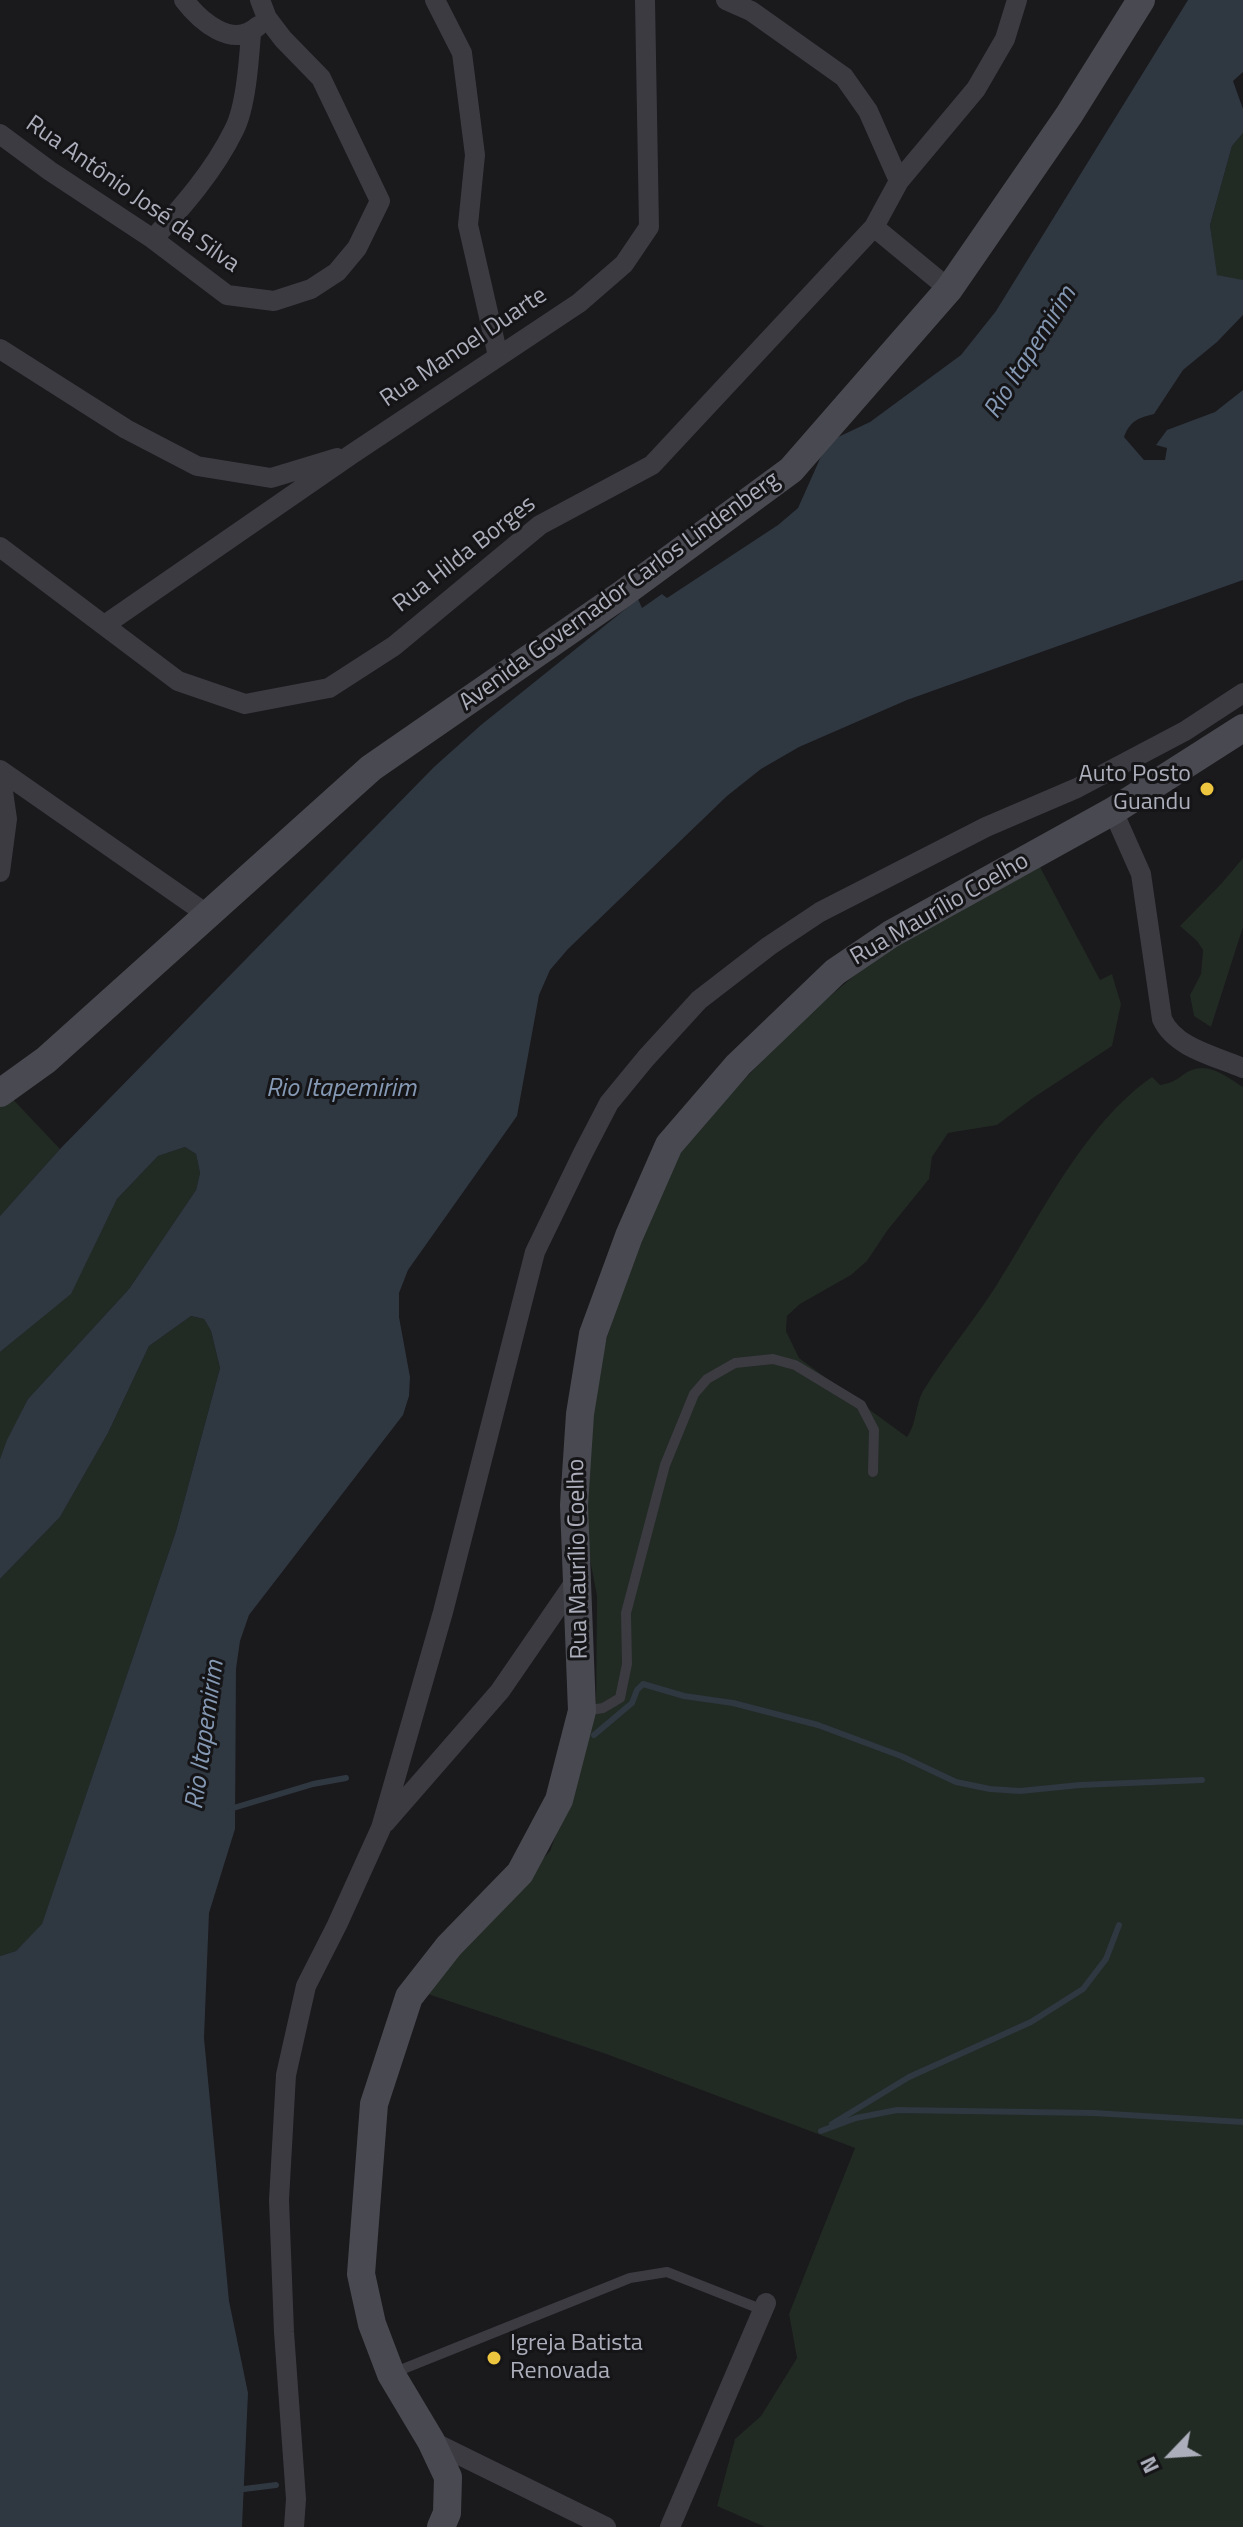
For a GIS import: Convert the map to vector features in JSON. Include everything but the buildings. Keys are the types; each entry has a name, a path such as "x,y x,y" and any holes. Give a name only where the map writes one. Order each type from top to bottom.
{"main road":[{"name":"Avenida Governador Carlos Lindenberg","path":"0,1093 46,1060 371,768 621,595 791,470 949,289 1069,115 1141,0"},
{"name":"Rua Maurílio Coelho","path":"441,2527 447,2513 448,2477 431,2441 391,2374 372,2324 361,2274 374,2104 409,1997 449,1946 520,1873 559,1800 582,1711 574,1505 579,1430 593,1334 629,1236 669,1145 738,1065 835,972 891,934 1113,811 1243,728"}],"street":[{"path":"184,0 198,18 231,36 251,33"},
{"path":"435,0 462,53 475,155 468,225 498,356"},
{"name":"Rua Manoel Duarte","path":"106,624 352,454 579,303 624,264 649,227 645,0"},
{"path":"726,0 762,18 844,77 868,111 899,181"},
{"name":"Rua Hilda Borges","path":"0,547 178,681 245,704 329,688 394,646 540,525 652,465 874,227 899,181 976,89 1005,39 1017,0"},
{"path":"153,239 191,197 235,128 248,69 251,33 263,9"},
{"name":"Rua Antônio José da Silva","path":"0,134 153,239 227,295 274,301 311,289 337,272 357,248 380,201 321,78 263,9"},
{"path":"874,227 949,289"},
{"path":"0,349 126,429 197,466 271,478 352,454"},
{"path":"294,2527 296,2499 284,2332 279,2200 286,2075 306,1986 381,1828 443,1612 535,1252 609,1103 699,1000 769,946 820,912 986,827 1077,788 1185,731 1243,693"},
{"path":"0,771 208,915"},
{"path":"0,771 7,819 0,872"},
{"path":"1113,811 1141,874 1162,1019 1168,1032 1178,1040 1243,1068"},
{"path":"381,1828 500,1691 577,1579"},
{"path":"670,2527 765,2306"},
{"path":"431,2441 606,2527"}],"lane":[{"path":"582,1711 603,1708 620,1698 627,1664 626,1613 665,1465 694,1394 707,1379 735,1363 773,1359 795,1365 861,1405 874,1430 873,1472"},
{"path":"391,2374 649,2273 667,2272 765,2306"}],"shaded area":[{"path":"1243,133 1241,281 1216,275 1210,225 1232,146"},
{"path":"1243,858 1243,927 1211,1027 1194,1016 1190,995 1201,974 1203,950 1180,926"},
{"path":"1040,867 1100,980 1112,974 1121,1004 1112,1046 997,1125 948,1133 932,1157 929,1179 867,1261 851,1275 800,1304 787,1316 786,1331 799,1358 907,1437 923,1391 996,1286 1065,1173 1105,1120 1152,1077 1160,1085 1201,1068 1220,1073 1243,1087 1243,2527 765,2527 717,2506 735,2439 761,2416 797,2358 789,2314 855,2148 609,2055 425,1993 453,1956 550,1851 583,1761 596,1704 597,1596 588,1549 585,1502 588,1449 604,1347 632,1256 686,1141 796,1025 868,964 914,935"},
{"path":"7,1093 60,1149 0,1216 0,1099"},
{"path":"185,1147 196,1154 200,1173 196,1190 129,1289 28,1399 0,1459 0,1352 70,1294 117,1199 158,1156"},
{"path":"191,1316 204,1319 211,1331 220,1368 176,1531 42,1925 16,1951 0,1956 0,1579 60,1517 108,1433 149,1346"}],"water":[{"name":"Rio Itapemirim","path":"1188,0 1243,0 1243,72 1233,81 1243,109 1243,133 1232,146 1210,225 1217,275 1243,280 1243,315 1183,370 1154,414 1135,421 1124,437 1144,460 1165,460 1167,448 1156,445 1167,430 1215,412 1243,390 1243,580 907,700 799,747 761,769 727,796 550,970 539,995 517,1116 408,1270 399,1293 399,1317 410,1377 409,1396 403,1415 249,1615 240,1641 236,1669 235,1829 209,1913 204,2038 229,2301 248,2393 242,2527 0,2527 0,1956 16,1951 42,1924 176,1531 220,1368 211,1331 204,1319 191,1316 149,1346 108,1433 60,1517 0,1579 0,1459 7,1440 28,1399 129,1289 196,1190 200,1173 196,1154 185,1147 158,1156 117,1199 71,1294 0,1352 0,1216 60,1149 434,767 481,725 638,599 642,608 662,594 667,598 778,525 798,508 823,452 836,438 870,422 961,355 996,311"}],"waterway":[{"path":"594,1735 632,1703 643,1684 818,1725 901,1756 956,1782 990,1789 1020,1791 1202,1780"},
{"path":"230,1809 313,1784 346,1778"},
{"path":"832,2124 909,2077 1031,2022 1083,1989 1106,1959 1119,1925"},
{"path":"821,2131 856,2118 897,2110 1094,2113 1243,2122"},
{"path":"236,2490 276,2485"}],"place":[{"name":"Auto Posto Guandu","path":"1207,789"},
{"name":"Igreja Batista Renovada","path":"494,2358"}]}
